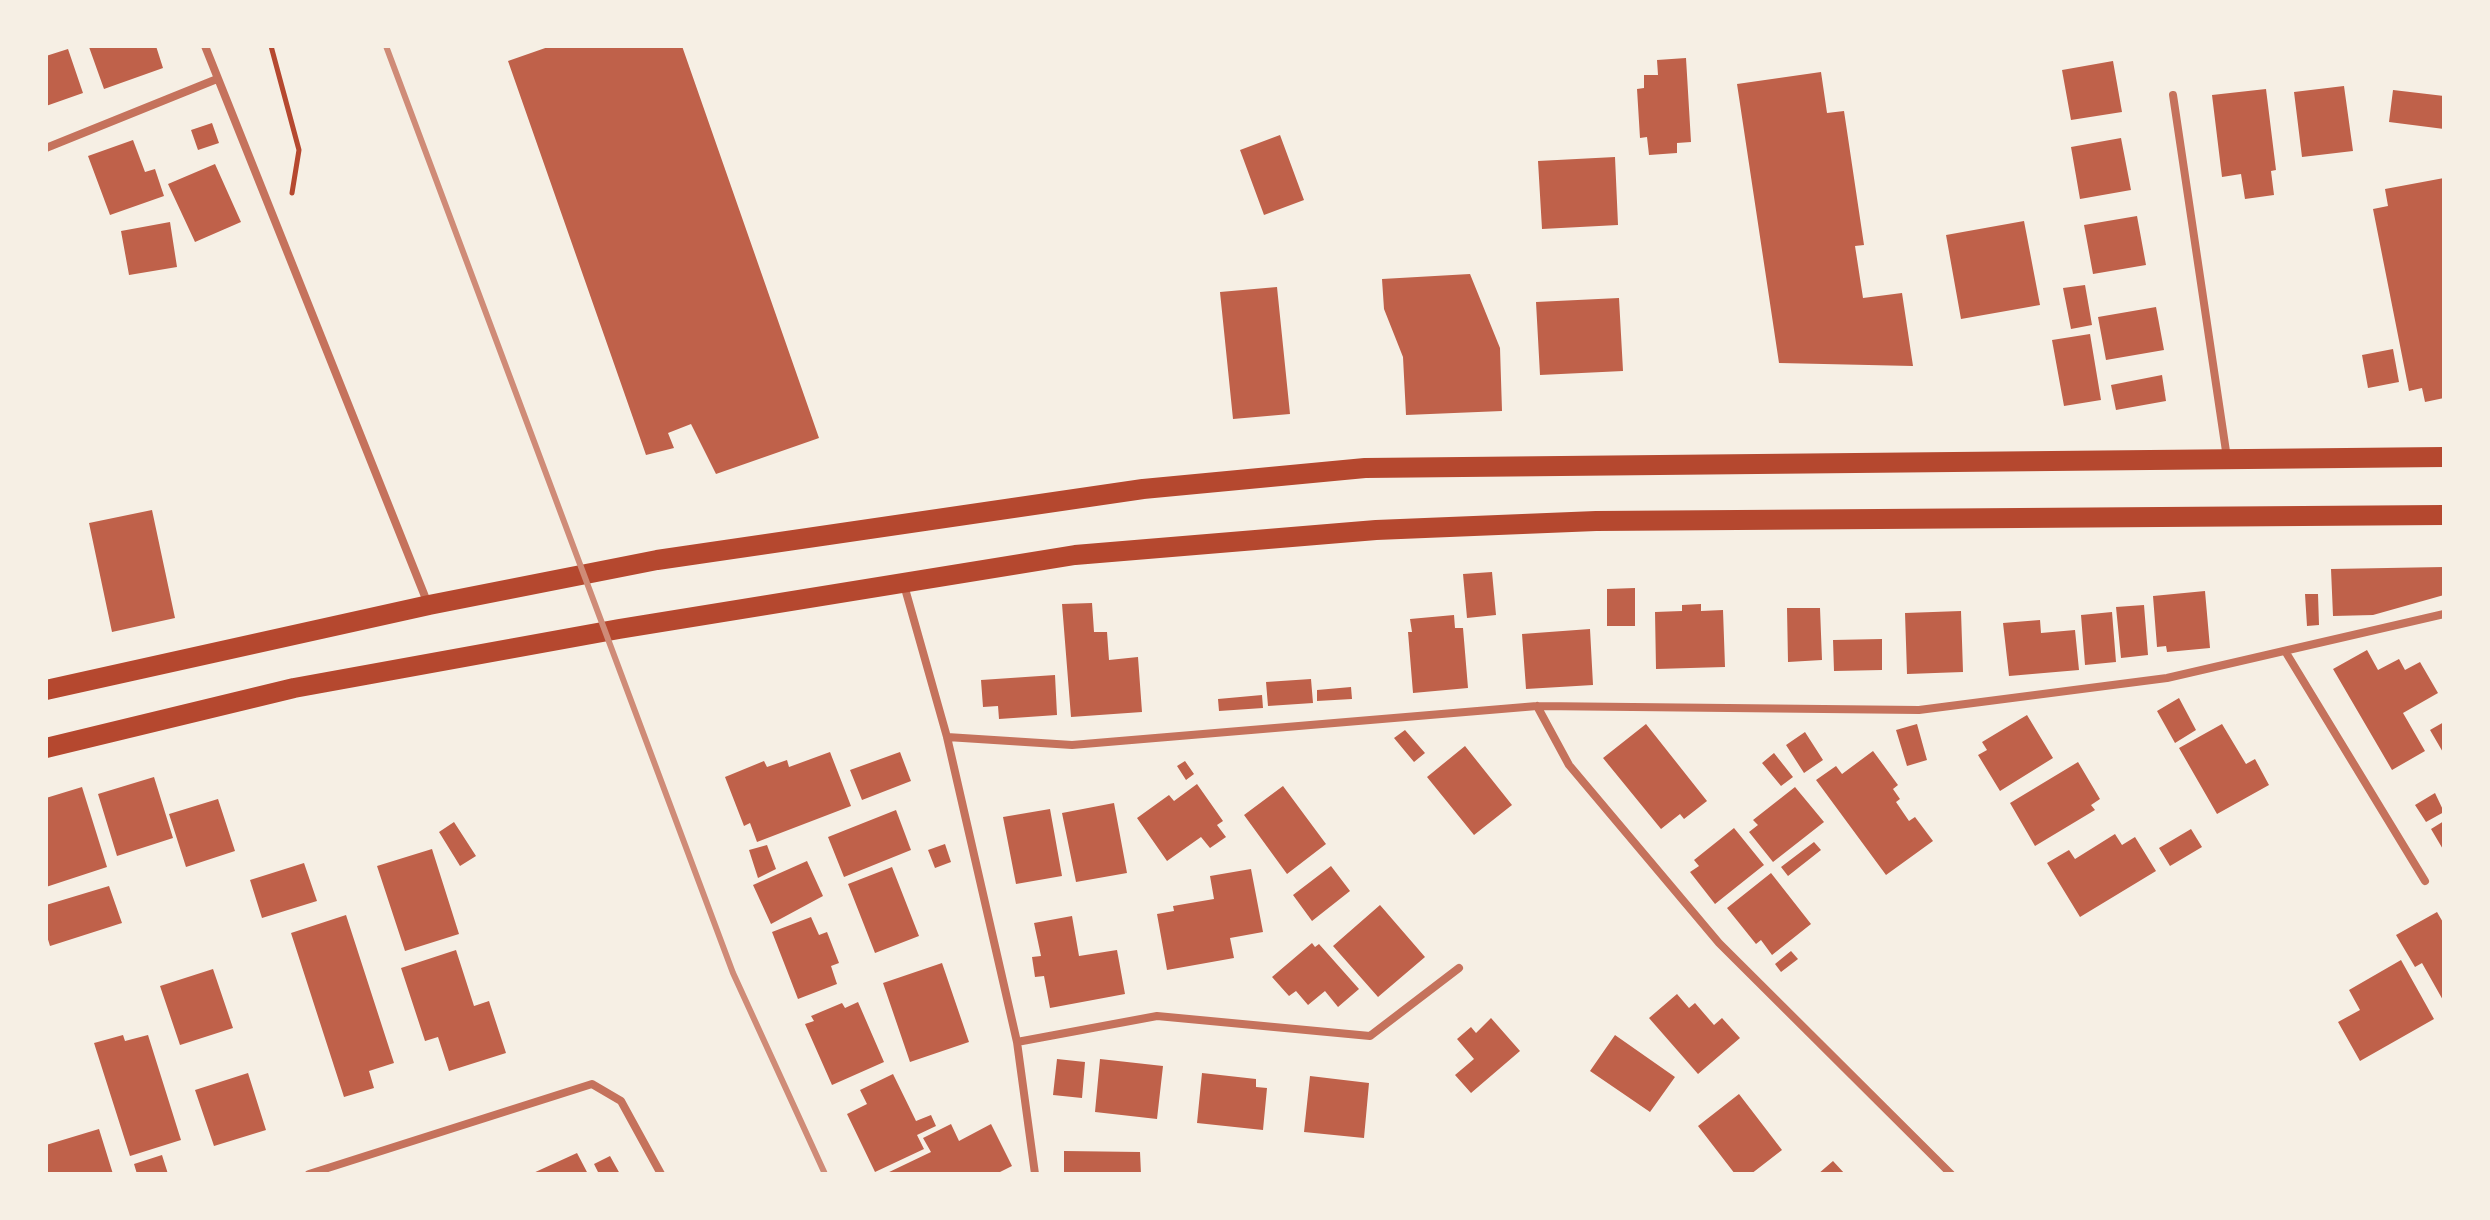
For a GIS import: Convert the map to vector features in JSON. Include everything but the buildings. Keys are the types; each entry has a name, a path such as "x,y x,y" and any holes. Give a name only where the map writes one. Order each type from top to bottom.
{"main road":[{"path":"46,690 429,605 657,560 1127,491 1365,468 2444,457"},
{"path":"46,748 294,688 619,629 1075,555 1391,529 1596,521 2444,515"}],"street":[{"path":"205,46 429,605"},
{"path":"46,148 217,79"},
{"path":"2173,95 2228,459"},
{"path":"904,585 947,737 1017,1042 1035,1174"},
{"path":"947,737 1072,745 1537,706 1919,710 2167,678 2444,614"},
{"path":"2285,651 2425,881"},
{"path":"1537,706 1569,765 1719,943 1951,1174"},
{"path":"1017,1042 1157,1016 1370,1036 1459,968"},
{"path":"309,1174 592,1084 621,1101 661,1174"}],"path":[{"path":"271,46 299,150 295,191 272,214"}],"railway":[{"path":"386,46 733,973 825,1174"}]}
